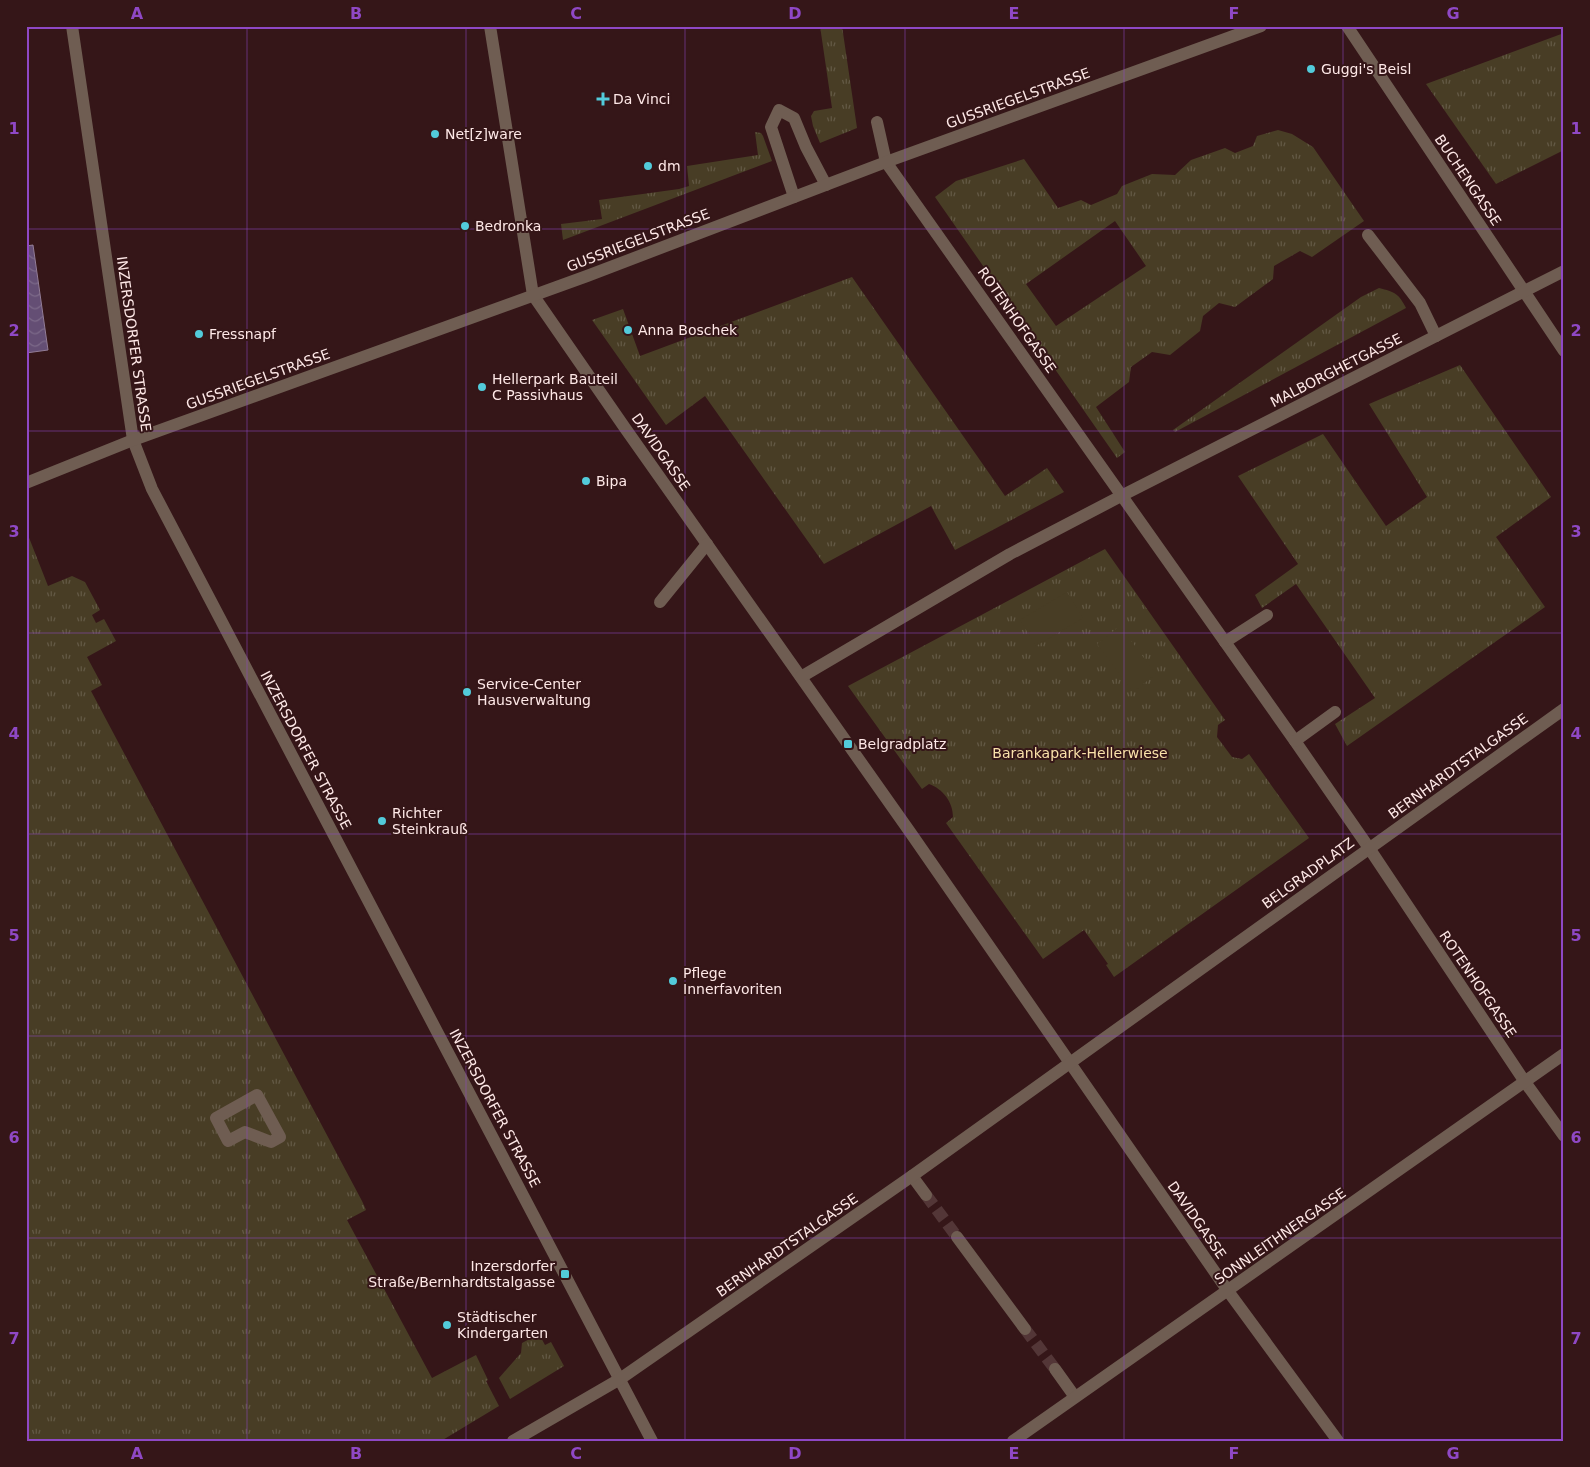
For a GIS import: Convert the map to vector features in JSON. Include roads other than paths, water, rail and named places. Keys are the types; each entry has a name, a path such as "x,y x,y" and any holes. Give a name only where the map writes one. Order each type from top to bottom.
{"street":[{"name":"INZERSDORFER STRASSE","path":"72,26 133,440 157,498 652,1441"},
{"name":"DAVIDGASSE","path":"490,26 533,295 801,676"},
{"name":"GUSSRIEGELSTRASSE","path":"26,482 133,440 533,295 826,184 1261,26"},
{"name":"BUCHENGASSE","path":"1347,26 1564,352"},
{"path":"794,197 771,127 779,110 794,118 806,147 826,184"},
{"path":"877,122 886,162"},
{"name":"ROTENHOFGASSE","path":"886,162 1123,495"},
{"path":"1368,235 1415,295 1436,336"},
{"name":"MALBORGHETGASSE","path":"1123,495 1564,271"},
{"path":"1070,1062 801,676 1010,554 1123,495"},
{"name":"BELGRADPLATZ","path":"1070,1062 1369,848 1123,495"},
{"path":"660,602 707,544"},
{"path":"1226,642 1266,615"},
{"name":"BERNHARDTSTALGASSE","path":"1369,848 1564,709"},
{"path":"1295,741 1335,712"},
{"name":"ROTENHOFGASSE","path":"1369,848 1525,1082 1564,1136"},
{"name":"SONNLEITHNERGASSE","path":"1013,1441 1564,1054"},
{"name":"DAVIDGASSE","path":"1070,1062 1228,1291 1338,1441"},
{"name":"BERNHARDTSTALGASSE","path":"513,1441 620,1379 912,1176 1070,1062"},
{"path":"257,1095 280,1137 271,1142 245,1132 228,1141 216,1118 257,1095"},
{"path":"912,1176 926,1195"},
{"path":"957,1237 1025,1329"},
{"path":"1054,1369 1075,1397"}],"water":[{"path":"33,245 48,350 26,353 26,246"}],"tunnel":[{"path":"926,1195 957,1237"},
{"path":"1025,1329 1055,1369"}],"place":[{"name":"Guggi's Beisl","path":"1311,69"},
{"name":"Da Vinci","path":"603,99"},
{"name":"Net[z]ware","path":"435,134"},
{"name":"dm","path":"648,166"},
{"name":"Bedronka","path":"465,226"},
{"name":"Anna Boschek","path":"628,330"},
{"name":"Fressnapf","path":"199,334"},
{"name":"Hellerpark Bauteil C Passivhaus","path":"482,387"},
{"name":"Bipa","path":"586,481"},
{"name":"Service-Center Hausverwaltung","path":"467,692"},
{"name":"Belgradplatz","path":"848,744"},
{"name":"Richter Steinkrauß","path":"382,821"},
{"name":"Pflege Innerfavoriten","path":"673,981"},
{"name":"Inzersdorfer Straße/Bernhardtstalgasse","path":"565,1274"},
{"name":"Städtischer Kindergarten","path":"447,1325"}],"park label":[{"name":"Barankapark-Hellerwiese","path":"1080,753"}]}
